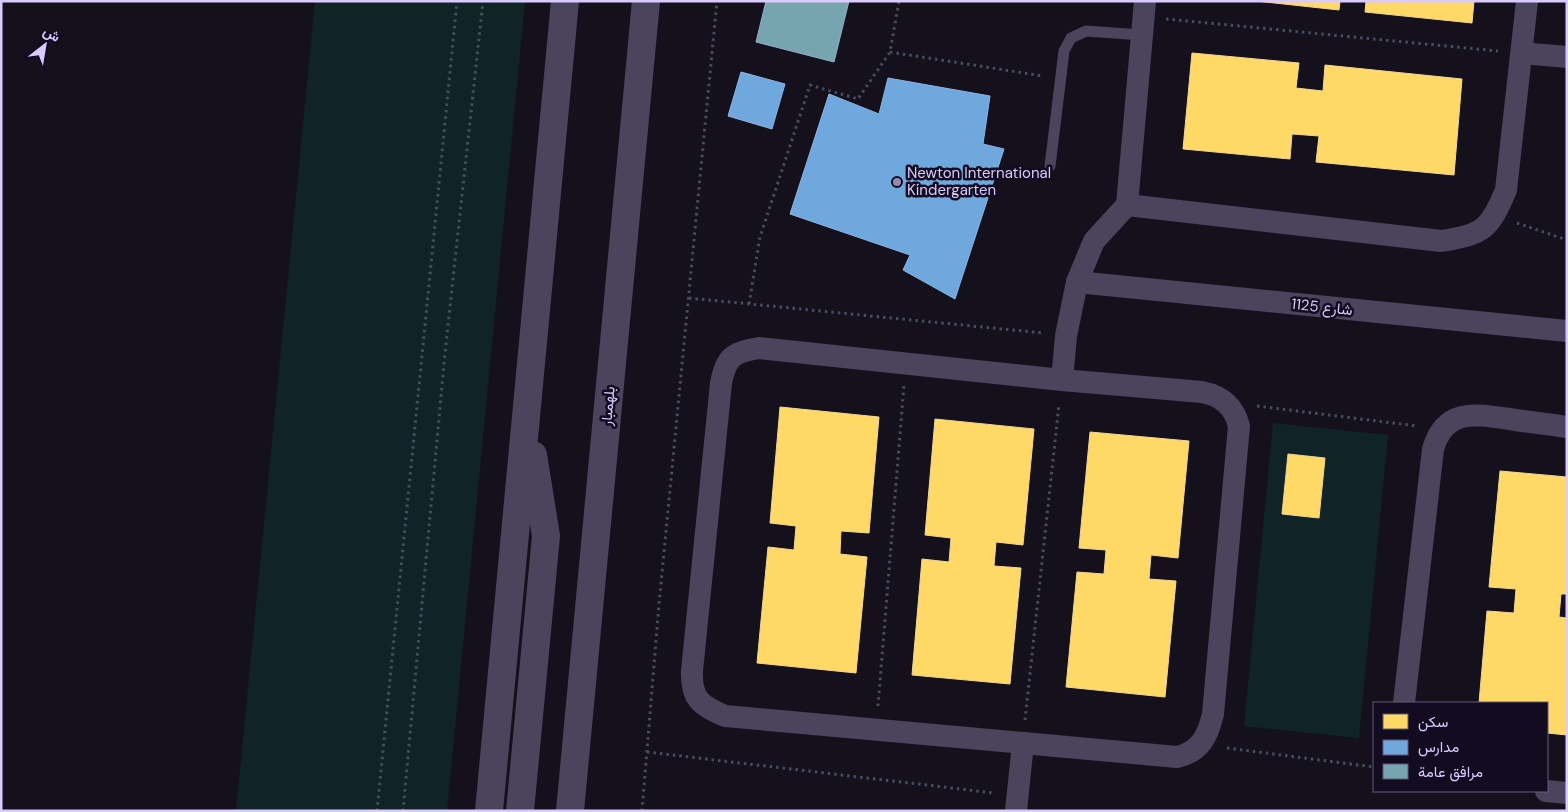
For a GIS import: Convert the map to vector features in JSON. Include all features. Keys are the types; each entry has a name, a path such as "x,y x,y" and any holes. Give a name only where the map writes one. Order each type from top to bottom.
{"street":[{"path":"489,811 565,1"},
{"name":"بلهمبار","path":"570,811 646,1"},
{"path":"1127,205 1441,241 1480,232 1495,216 1506,190 1527,1"},
{"path":"1062,380 1066,336 1077,282 1094,241 1127,205 1143,18"},
{"path":"1522,53 1567,58"},
{"name":"شارع 1125","path":"1077,282 1567,331"},
{"path":"759,348 906,362 1062,380 1213,394 1227,402 1237,417 1239,426 1213,714 1207,734 1201,745 1187,754 1177,757 1023,744 725,716 705,707 696,698 692,688 692,671 721,384 724,369 730,358 742,350 759,348"},
{"path":"520,811 546,536 526,414"},
{"path":"1404,702 1434,449 1442,430 1456,419 1477,415 1567,427"},
{"path":"1017,803 1023,744"},
{"path":"1548,791 1567,793"}],"lane":[{"path":"1050,166 1064,51 1071,38 1086,31 1143,18"}],"path":[{"path":"377,811 457,1"},
{"path":"403,811 445,353 483,1"},
{"path":"642,811 717,1"},
{"path":"749,304 760,237 810,84 858,99 890,52 899,1"},
{"path":"1143,18 1522,53"},
{"path":"890,52 1061,79"},
{"path":"1495,216 1567,240"},
{"path":"689,298 1066,336"},
{"path":"876,730 906,362"},
{"path":"1023,744 1062,380"},
{"path":"1227,402 1442,430"},
{"path":"1201,745 1373,766"},
{"path":"647,752 1017,803"}],"green space":[{"path":"315,1 525,1 447,811 236,811"},
{"path":"1273,423 1388,435 1359,738 1244,726"}],"building: سكن":[{"path":"1256,1 1340,1 1339,10"},
{"path":"1366,1 1474,1 1472,23 1365,12"},
{"path":"1192,53 1299,63 1296,88 1323,91 1325,65 1462,79 1454,175 1316,162 1319,136 1292,134 1290,159 1183,149"},
{"path":"780,407 879,417 869,533 841,531 840,554 867,557 856,673 757,663 768,547 794,550 796,526 770,523"},
{"path":"935,419 1034,429 1023,545 996,542 994,566 1021,568 1010,684 912,675 922,559 949,562 951,538 925,535"},
{"path":"1090,432 1189,441 1178,558 1151,555 1149,579 1176,581 1165,697 1066,687 1077,572 1104,574 1106,550 1079,548"},
{"path":"1288,454 1325,458 1319,518 1282,514"},
{"path":"1500,471 1567,477 1567,594 1561,594 1559,617 1567,618 1567,735 1548,733 1548,702 1479,702 1487,611 1514,613 1516,589 1489,587"}],"building: مدارس":[{"path":"741,72 785,84 772,129 728,116"},
{"name":"Newton International Kindergarten","path":"888,78 990,96 983,144 1004,149 955,299 903,270 910,255 790,214 829,94 879,114"}],"building: مرافق عامة":[{"path":"766,1 849,1 834,62 756,42"}],"place":[{"name":"Newton International Kindergarten","path":"897,182"}]}
